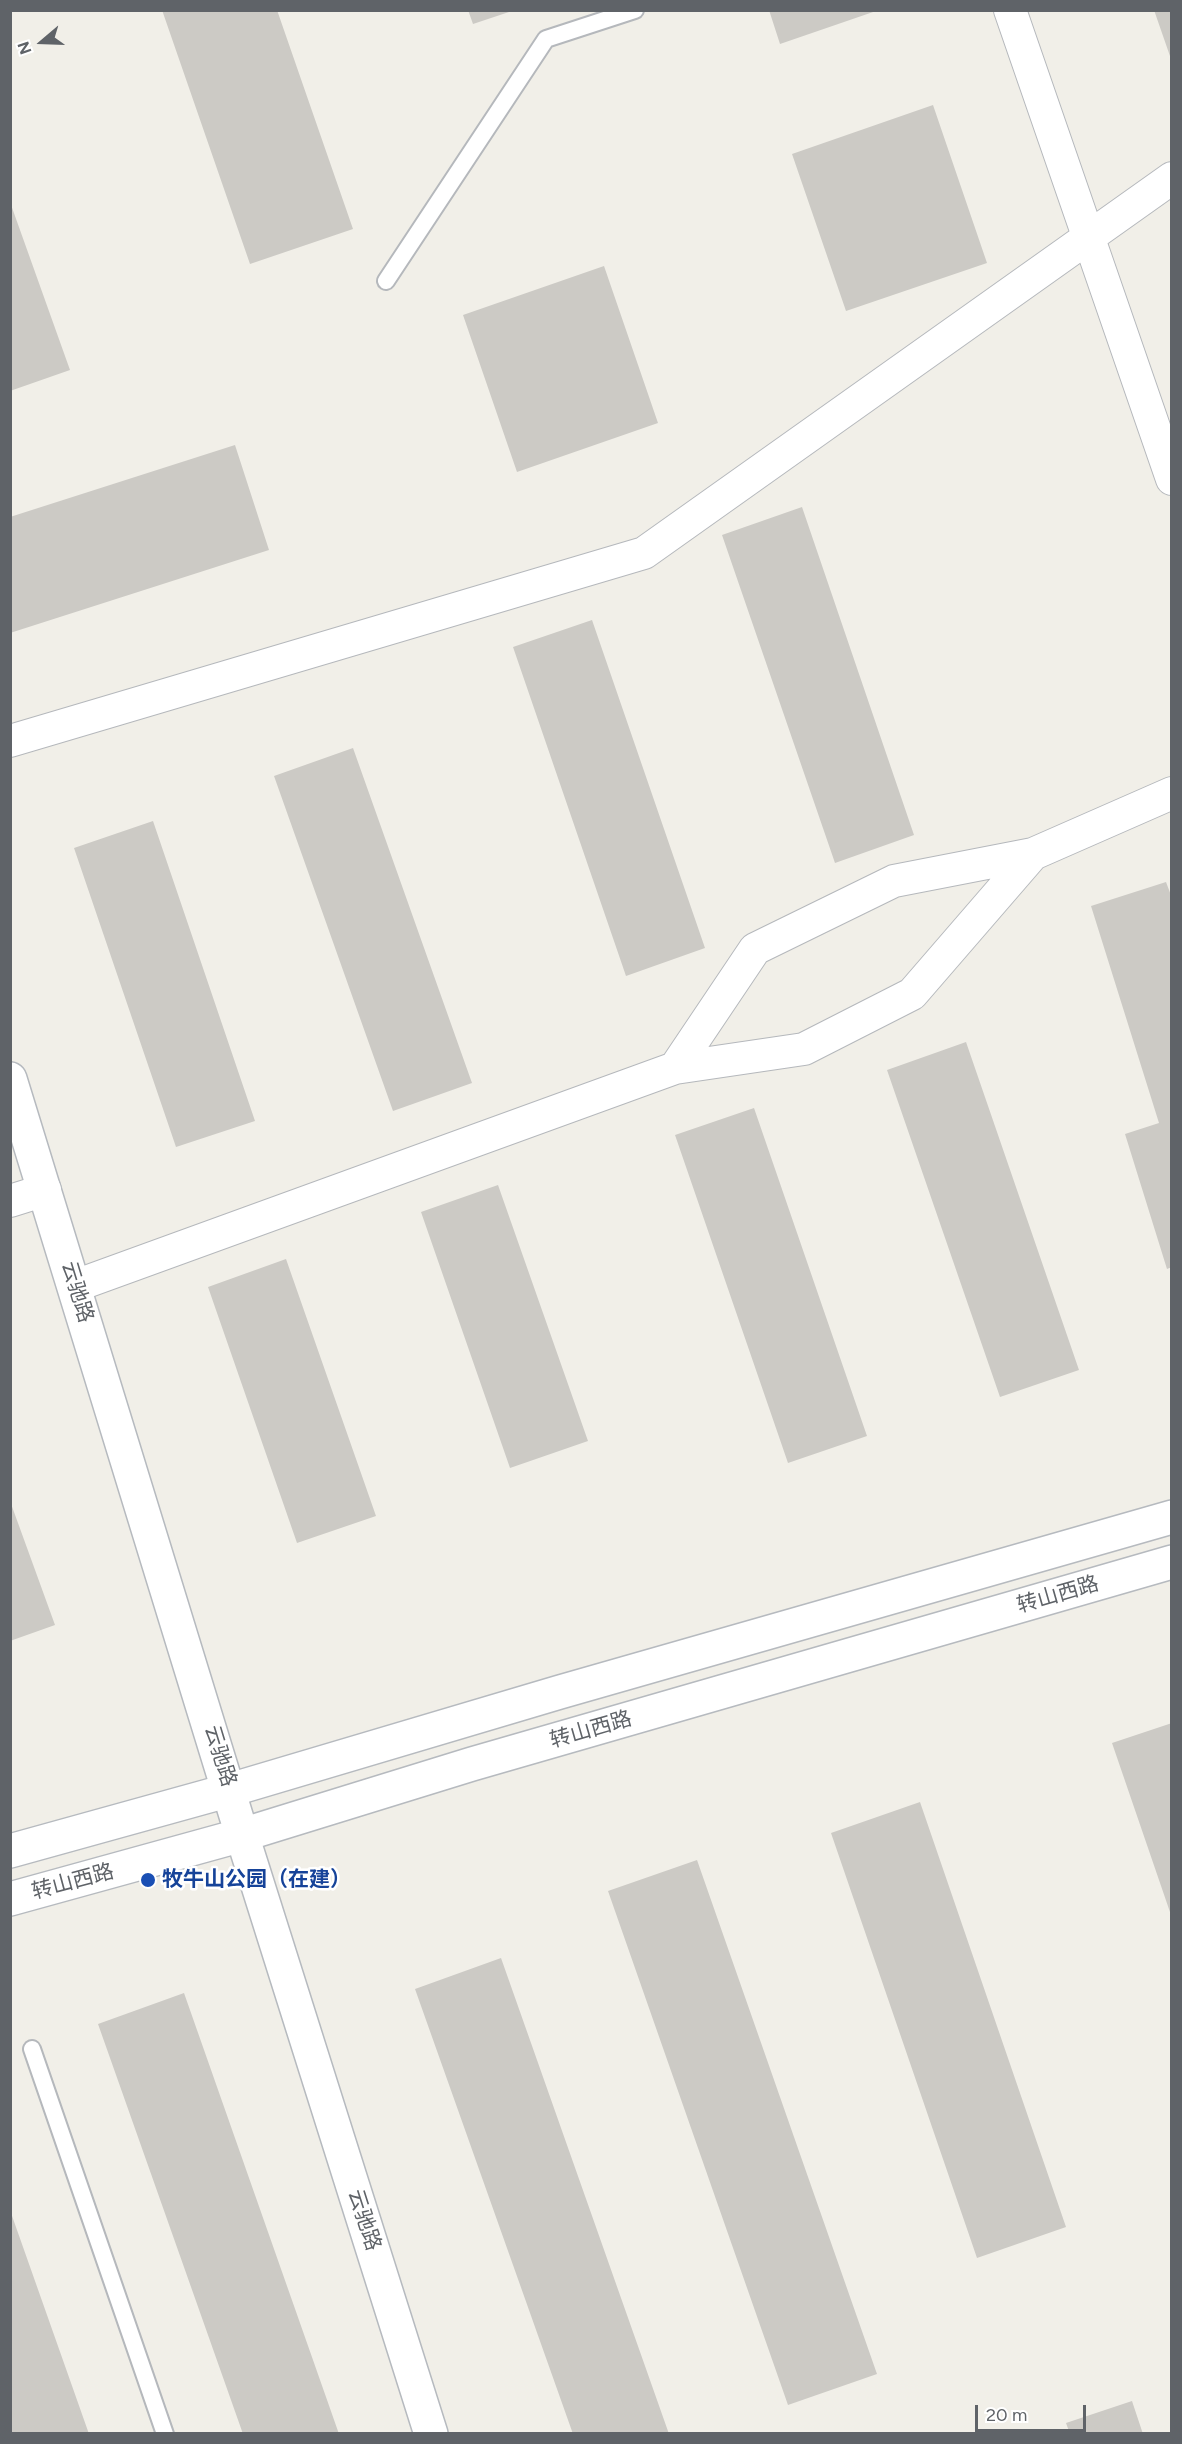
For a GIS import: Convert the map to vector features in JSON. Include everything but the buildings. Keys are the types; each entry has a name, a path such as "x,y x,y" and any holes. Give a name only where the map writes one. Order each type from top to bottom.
{"main road":[{"name":"云驰路","path":"10,1078 242,1835 431,2433"},
{"name":"转山西路","path":"10,1851 230,1790 548,1695 1172,1517"},
{"name":"转山西路","path":"10,1899 242,1835 472,1764 1172,1562"}],"street":[{"path":"1010,10 1090,236 1172,479"},
{"path":"10,741 644,554 1172,178"},
{"path":"675,1068 755,949 894,881 1033,854 1172,793"},
{"path":"75,1286 675,1068 804,1049 912,994 1033,854"},
{"path":"10,1201 45,1190"}],"lane":[{"path":"386,281 546,39 635,10"},
{"path":"32,2049 165,2433"}],"place":[{"name":"牧牛山公园（在建）","path":"148,1880"}]}
